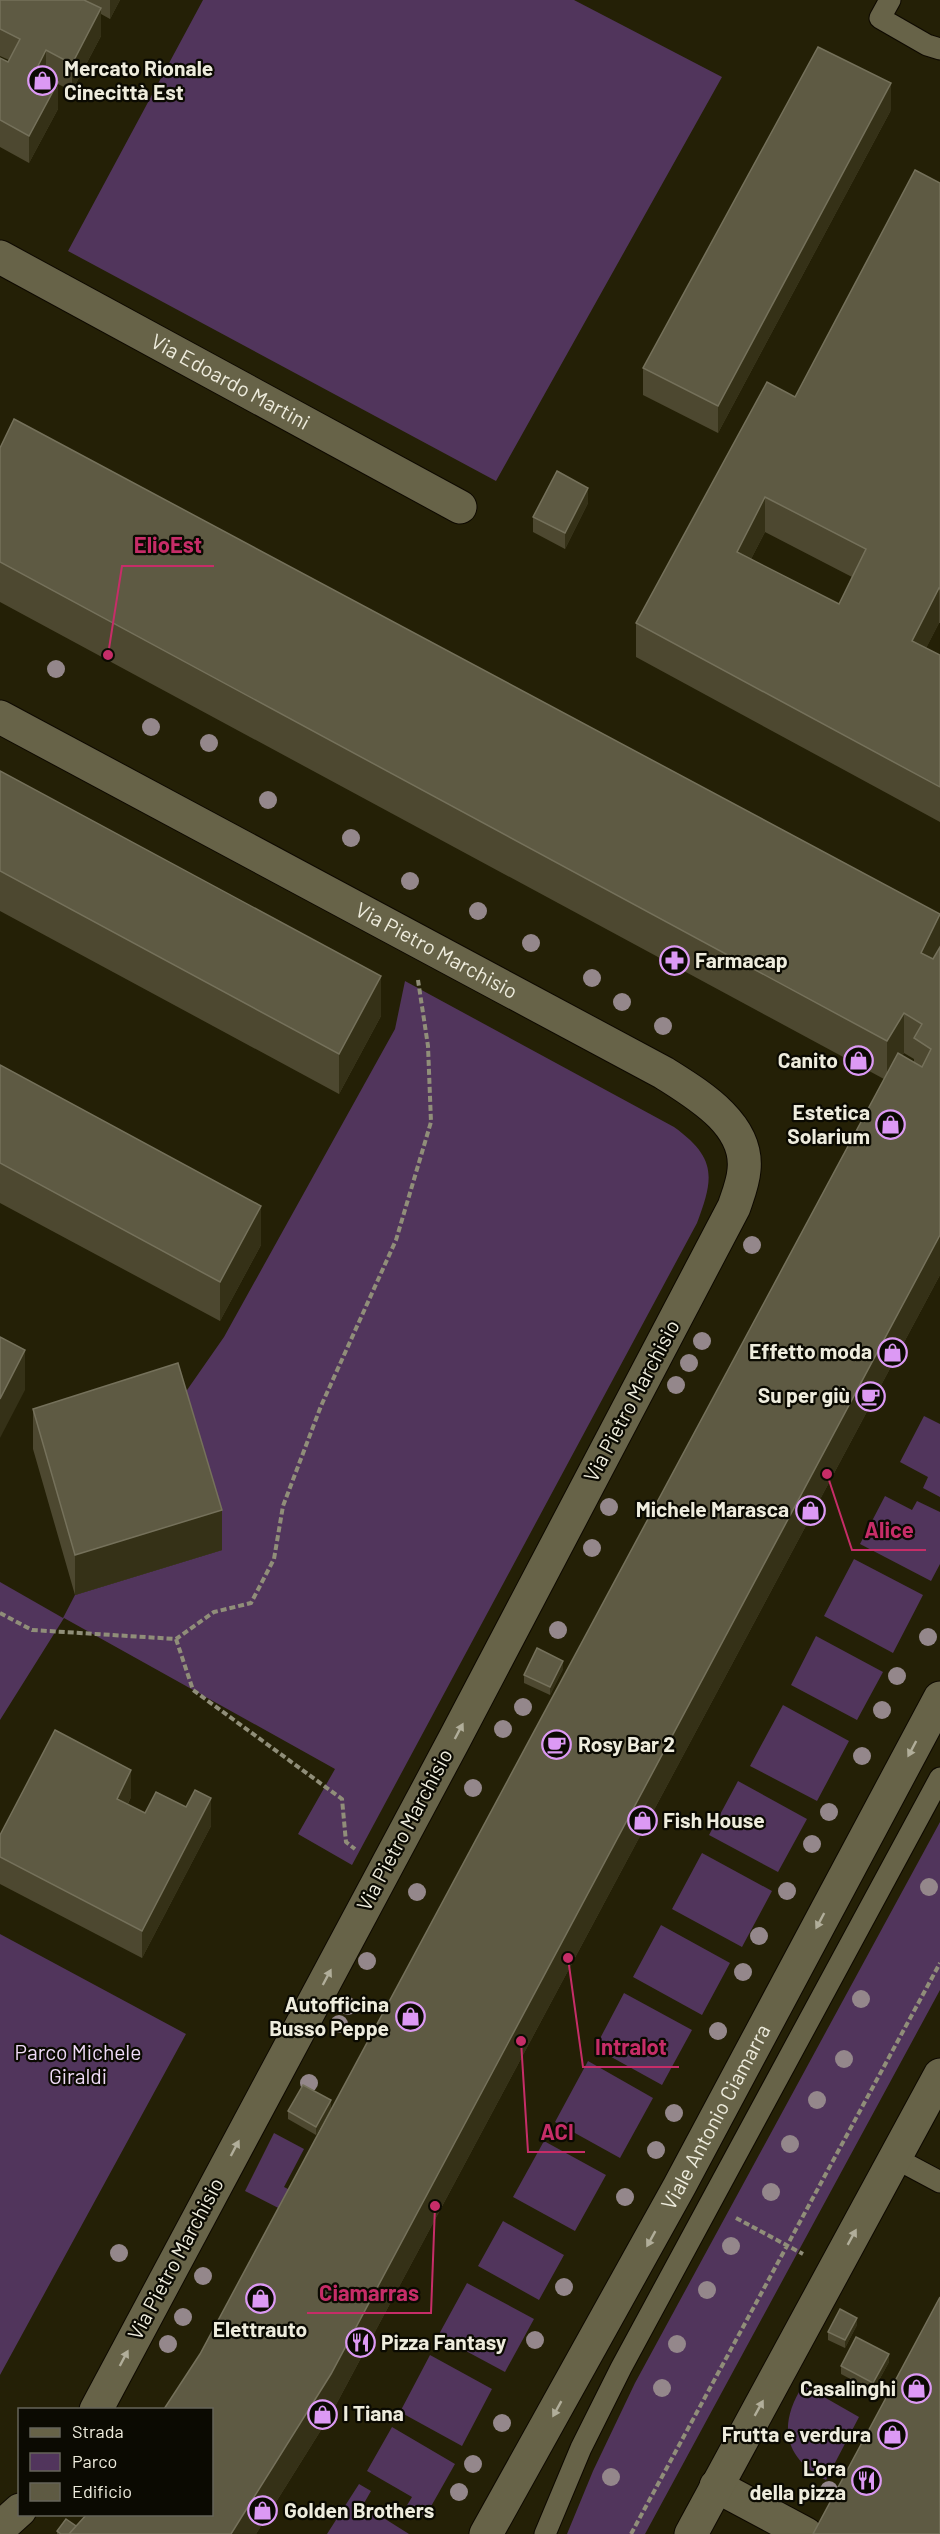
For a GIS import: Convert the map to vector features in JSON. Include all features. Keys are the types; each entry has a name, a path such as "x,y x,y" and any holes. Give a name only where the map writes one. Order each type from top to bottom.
{"street":[{"name":"Via Edoardo Martini","path":"0,257 460,507"},
{"name":"Via Pietro Marchisio","path":"0,717 638,1058 684,1086 717,1111 738,1140 744,1168 734,1207 97,2408"},
{"name":"Viale Antonio Ciamarra","path":"486,2534 679,2187 940,1698"},
{"path":"691,2534 940,2075"},
{"path":"716,2486 806,2534"},
{"path":"0,2528 18,2512"}],"lane":[{"path":"890,0 880,18 927,45 940,49"},
{"name":"Viale Antonio Ciamarra","path":"545,2534 581,2448 616,2377 940,1778"},
{"path":"895,2158 940,2182"}],"path":[{"path":"0,1613 32,1630 176,1639 214,1612 251,1603 274,1559 283,1506 321,1406 396,1240 431,1122 428,1047 412,939"},
{"path":"176,1639 193,1690 342,1799 346,1842 384,1869"},
{"path":"631,2534 940,1963"},
{"path":"730,2215 808,2256"}],"green space":[{"path":"203,0 574,0 722,77 496,481 68,251"},
{"path":"405,981 674,1127 688,1138 705,1159 709,1181 697,1223 352,1865 298,1834 335,1769 64,1618 0,1720 0,1582 63,1618 75,1595 222,1550 178,1403 224,1337 395,1029"},
{"path":"924,1416 940,1424 940,1497 923,1488 928,1477 900,1462"},
{"path":"885,1496 912,1510 917,1501 940,1512 940,1564 931,1581 860,1544"},
{"path":"854,1559 923,1595 893,1653 824,1616"},
{"path":"816,1636 883,1672 857,1720 791,1685"},
{"path":"783,1705 849,1741 817,1801 750,1766"},
{"path":"738,1781 807,1819 778,1872 709,1835"},
{"path":"940,1822 940,1990 645,2534 567,2534 593,2471 635,2383"},
{"path":"702,1853 772,1891 742,1947 672,1909"},
{"path":"661,1925 730,1963 702,2015 633,1977"},
{"name":"Parco Michele Giraldi","path":"0,1934 186,2034 0,2375"},
{"path":"624,1993 692,2030 662,2085 595,2048"},
{"path":"588,2061 653,2098 620,2158 555,2122"},
{"path":"274,2133 304,2149 284,2187 300,2195 290,2214 245,2191"},
{"path":"544,2141 606,2175 575,2231 513,2197"},
{"path":"503,2221 564,2255 539,2300 478,2266"},
{"path":"467,2283 534,2319 505,2372 438,2336"},
{"path":"430,2355 492,2389 462,2446 400,2412"},
{"path":"803,2385 859,2417 826,2480 801,2461 789,2439 790,2413"},
{"path":"392,2427 455,2464 425,2517 406,2507 412,2497 367,2471"},
{"path":"359,2484 371,2491 363,2505 409,2534 327,2534"}],"building":[{"path":"0,0 84,0 101,8 72,64 46,50 36,70 58,82 29,136 0,120 0,58 8,62 20,39 0,29"},
{"path":"818,47 891,83 718,406 643,368"},
{"path":"915,170 940,183 940,589 912,641 940,655 940,787 636,623 767,382 795,397","holes":["765,497 866,549 839,604 737,552"]},
{"path":"14,419 940,914 921,953 933,959 940,947 940,1235 331,2374 231,2534 69,2534 85,2516 213,2516 213,2408 165,2408 200,2354 898,1053 922,1067 931,1049 914,1038 922,1024 904,1013 887,1041 0,562 0,448"},
{"path":"557,471 588,488 565,533 533,517"},
{"path":"0,771 381,976 339,1054 0,871"},
{"path":"0,1065 261,1206 220,1282 0,1163"},
{"path":"0,1337 25,1350 0,1399"},
{"path":"178,1363 222,1510 75,1555 33,1409"},
{"path":"537,1648 563,1661 550,1687 524,1675"},
{"path":"55,1730 131,1770 117,1799 145,1813 156,1792 186,1807 195,1790 211,1798 142,1931 0,1857 0,1835"},
{"path":"303,2085 331,2100 316,2127 288,2111"},
{"path":"940,2297 940,2534 813,2534"},
{"path":"840,2309 857,2318 845,2340 828,2332"},
{"path":"856,2337 889,2354 873,2383 841,2366"},
{"path":"66,2519 76,2526 69,2534 61,2534 57,2531"}],"place":[{"name":"Mercato Rionale Cinecittà Est","path":"43,81"},
{"name":"ElioEst","path":"108,655"},
{"name":"Farmacap","path":"674,961"},
{"name":"Canito","path":"859,1061"},
{"name":"Estetica Solarium","path":"891,1125"},
{"name":"Effetto moda","path":"893,1352"},
{"name":"Su per giù","path":"871,1396"},
{"name":"Alice","path":"827,1474"},
{"name":"Michele Marasca","path":"810,1510"},
{"name":"Rosy Bar 2","path":"557,1745"},
{"name":"Fish House","path":"642,1821"},
{"name":"Intralot","path":"568,1958"},
{"name":"Autofficina Busso Peppe","path":"410,2017"},
{"name":"ACI","path":"521,2041"},
{"name":"Ciamarras","path":"435,2206"},
{"name":"Elettrauto","path":"260,2299"},
{"name":"Pizza Fantasy","path":"360,2343"},
{"name":"Casalinghi","path":"917,2389"},
{"name":"I Tiana","path":"322,2414"},
{"name":"Frutta e verdura","path":"892,2435"},
{"name":"L'ora della pizza","path":"867,2481"},
{"name":"Golden Brothers","path":"263,2511"}]}
